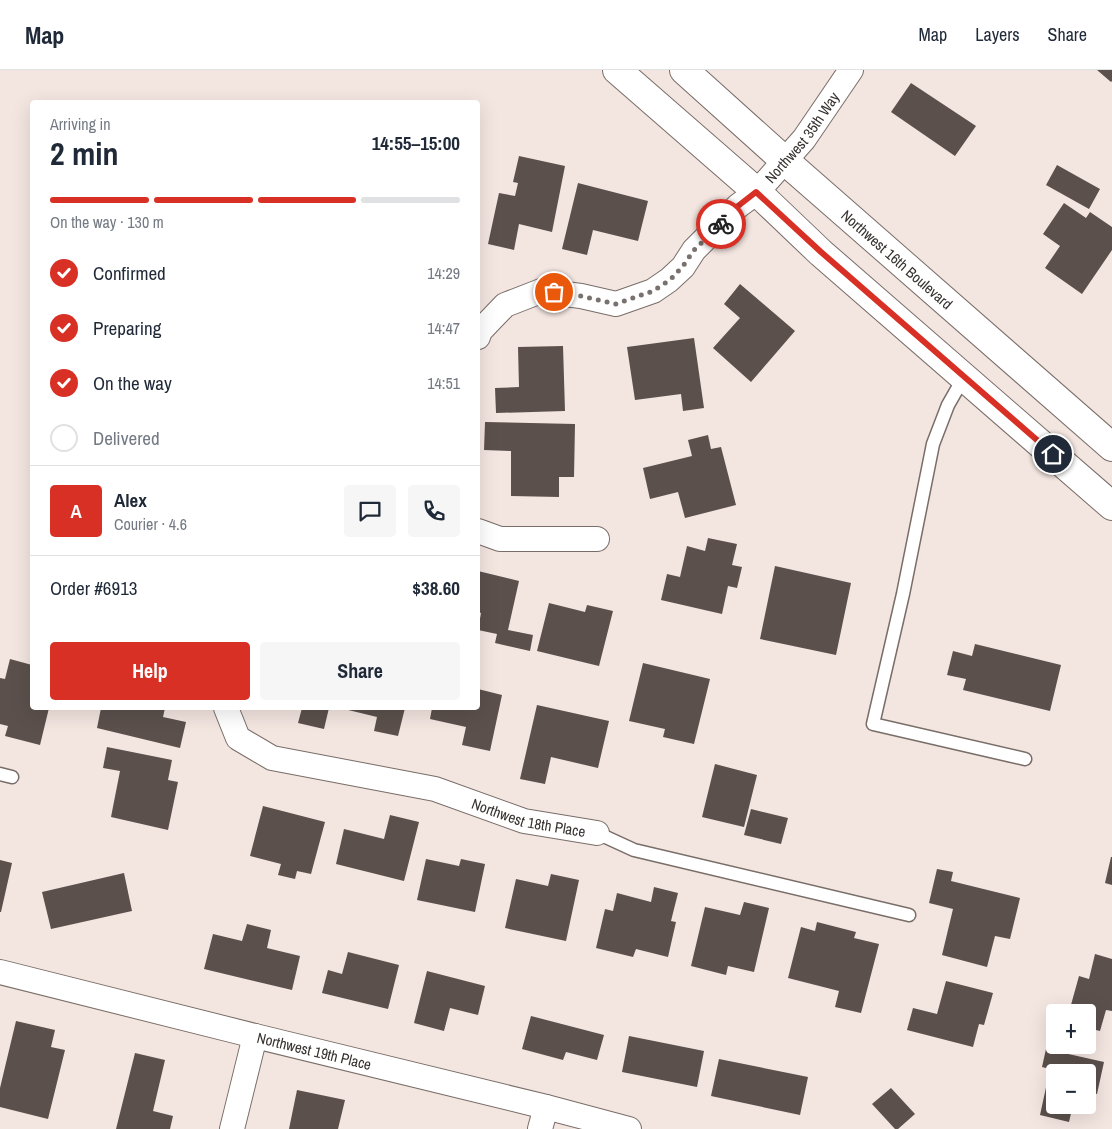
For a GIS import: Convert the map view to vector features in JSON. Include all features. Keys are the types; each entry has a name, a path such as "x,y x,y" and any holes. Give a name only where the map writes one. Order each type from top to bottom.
{"main road":[{"path":"617,70 821,252 1112,506"},
{"name":"Northwest 16th Boulevard","path":"684,70 784,160 1112,446"}],"street":[{"name":"Northwest 35th Way","path":"480,331 505,305 541,291 581,296 616,304 653,291 670,280 694,250 738,206 756,192 804,139 851,70"},
{"path":"480,533 500,539 597,539"},
{"name":"Northwest 18th Place","path":"227,710 238,738 272,758 435,789 524,821 597,833"},
{"name":"Northwest 19th Place","path":"0,972 255,1036 543,1118 629,1129"},
{"path":"232,1129 255,1036"}],"lane":[{"path":"964,377 948,405 933,444 903,594 873,724 1025,759"},
{"name":"Northwest 18th Place","path":"597,833 634,850 909,915"}],"building":[{"path":"1097,70 1112,70 1112,81 1111,82"},
{"path":"911,83 976,126 955,156 891,112"},
{"path":"519,156 565,166 552,232 519,224 514,250 488,244 499,193 515,196 518,183 513,182"},
{"path":"1057,165 1100,189 1089,209 1046,185"},
{"path":"578,183 648,201 638,241 593,230 587,255 562,249"},
{"path":"1064,203 1086,218 1090,212 1112,227 1112,250 1082,294 1045,268 1060,246 1043,234"},
{"path":"740,284 795,331 751,382 713,348 740,318 724,304"},
{"path":"694,338 704,408 683,411 681,394 635,400 627,347"},
{"path":"563,346 565,411 496,413 495,388 519,387 518,347"},
{"path":"485,422 575,424 574,477 559,477 559,497 511,496 511,451 484,450"},
{"path":"708,435 711,449 721,447 736,505 685,518 678,492 650,499 643,468 692,456 688,440"},
{"path":"708,538 737,544 732,565 742,567 737,588 728,586 722,614 661,600 667,574 680,577 687,546 705,551"},
{"path":"775,566 851,583 836,655 760,639"},
{"path":"480,571 519,581 508,630 533,635 530,651 495,643 497,634 480,630"},
{"path":"549,603 585,612 587,605 613,611 599,666 537,651"},
{"path":"975,644 1061,665 1050,711 963,690 966,679 947,675 953,651 972,656"},
{"path":"10,659 30,664 30,710 49,710 40,745 5,736 8,726 0,724 0,678 5,679"},
{"path":"643,663 710,679 694,744 663,737 665,729 629,721"},
{"path":"480,690 502,695 490,751 462,745 466,727 430,719 432,710 480,710"},
{"path":"537,705 609,721 598,768 551,757 545,784 520,779"},
{"path":"101,710 165,710 163,717 186,722 180,748 97,728"},
{"path":"301,710 329,710 324,729 298,723"},
{"path":"348,710 404,710 398,736 374,731 377,717"},
{"path":"107,747 172,760 168,780 178,782 168,830 111,817 120,771 103,768"},
{"path":"715,764 757,775 744,827 702,817"},
{"path":"263,806 325,822 311,874 297,871 295,879 278,875 281,864 250,856"},
{"path":"751,809 788,818 781,844 744,835"},
{"path":"390,815 419,822 404,881 336,864 344,829 384,839"},
{"path":"1112,857 1112,885 1105,883"},
{"path":"426,859 459,866 461,859 485,864 475,912 417,900"},
{"path":"0,860 12,863 1,912 0,912"},
{"path":"937,869 953,872 951,881 1020,898 1010,939 995,936 987,967 942,955 953,909 929,903"},
{"path":"124,873 132,911 51,929 42,892"},
{"path":"551,874 579,880 566,941 505,928 516,879 548,886"},
{"path":"654,887 678,893 671,921 676,922 668,957 636,949 633,957 596,948 605,909 613,911 617,893 651,902"},
{"path":"744,902 769,908 754,972 728,966 726,975 691,966 705,907 740,915"},
{"path":"817,922 856,932 854,938 879,944 861,1013 835,1007 839,991 788,978 801,927 815,931"},
{"path":"247,924 271,930 267,948 300,956 292,990 204,969 213,934 242,941"},
{"path":"348,952 399,965 388,1009 322,993 328,970 342,974"},
{"path":"1095,954 1112,959 1112,1011 1106,1010 1100,1031 1096,1030 1096,1004 1071,1004 1079,976 1089,979"},
{"path":"427,971 485,986 478,1015 450,1008 444,1031 414,1023"},
{"path":"946,981 993,993 984,1025 979,1024 973,1047 907,1030 913,1008 937,1014"},
{"path":"531,1016 604,1035 597,1060 566,1052 563,1060 522,1049"},
{"path":"16,1021 55,1030 51,1047 65,1050 48,1119 0,1107 0,1088"},
{"path":"629,1036 704,1051 697,1087 622,1072"},
{"path":"1046,1049 1046,1054 1068,1054 1104,1062 1097,1094 1096,1064 1046,1064 1046,1068 1042,1067"},
{"path":"135,1053 165,1060 153,1111 173,1116 170,1129 116,1129"},
{"path":"719,1059 808,1077 800,1115 711,1096"},
{"path":"1046,1087 1046,1114 1071,1114 1069,1122 1040,1115"},
{"path":"891,1088 915,1114 898,1129 895,1129 872,1104"},
{"path":"297,1090 345,1100 338,1129 289,1129"}],"way so far":[{"path":"554,292 616,304 653,291 670,280 694,250 721,224"}],"route":[{"path":"721,224 738,206 756,192 821,252 1053,454"}]}
